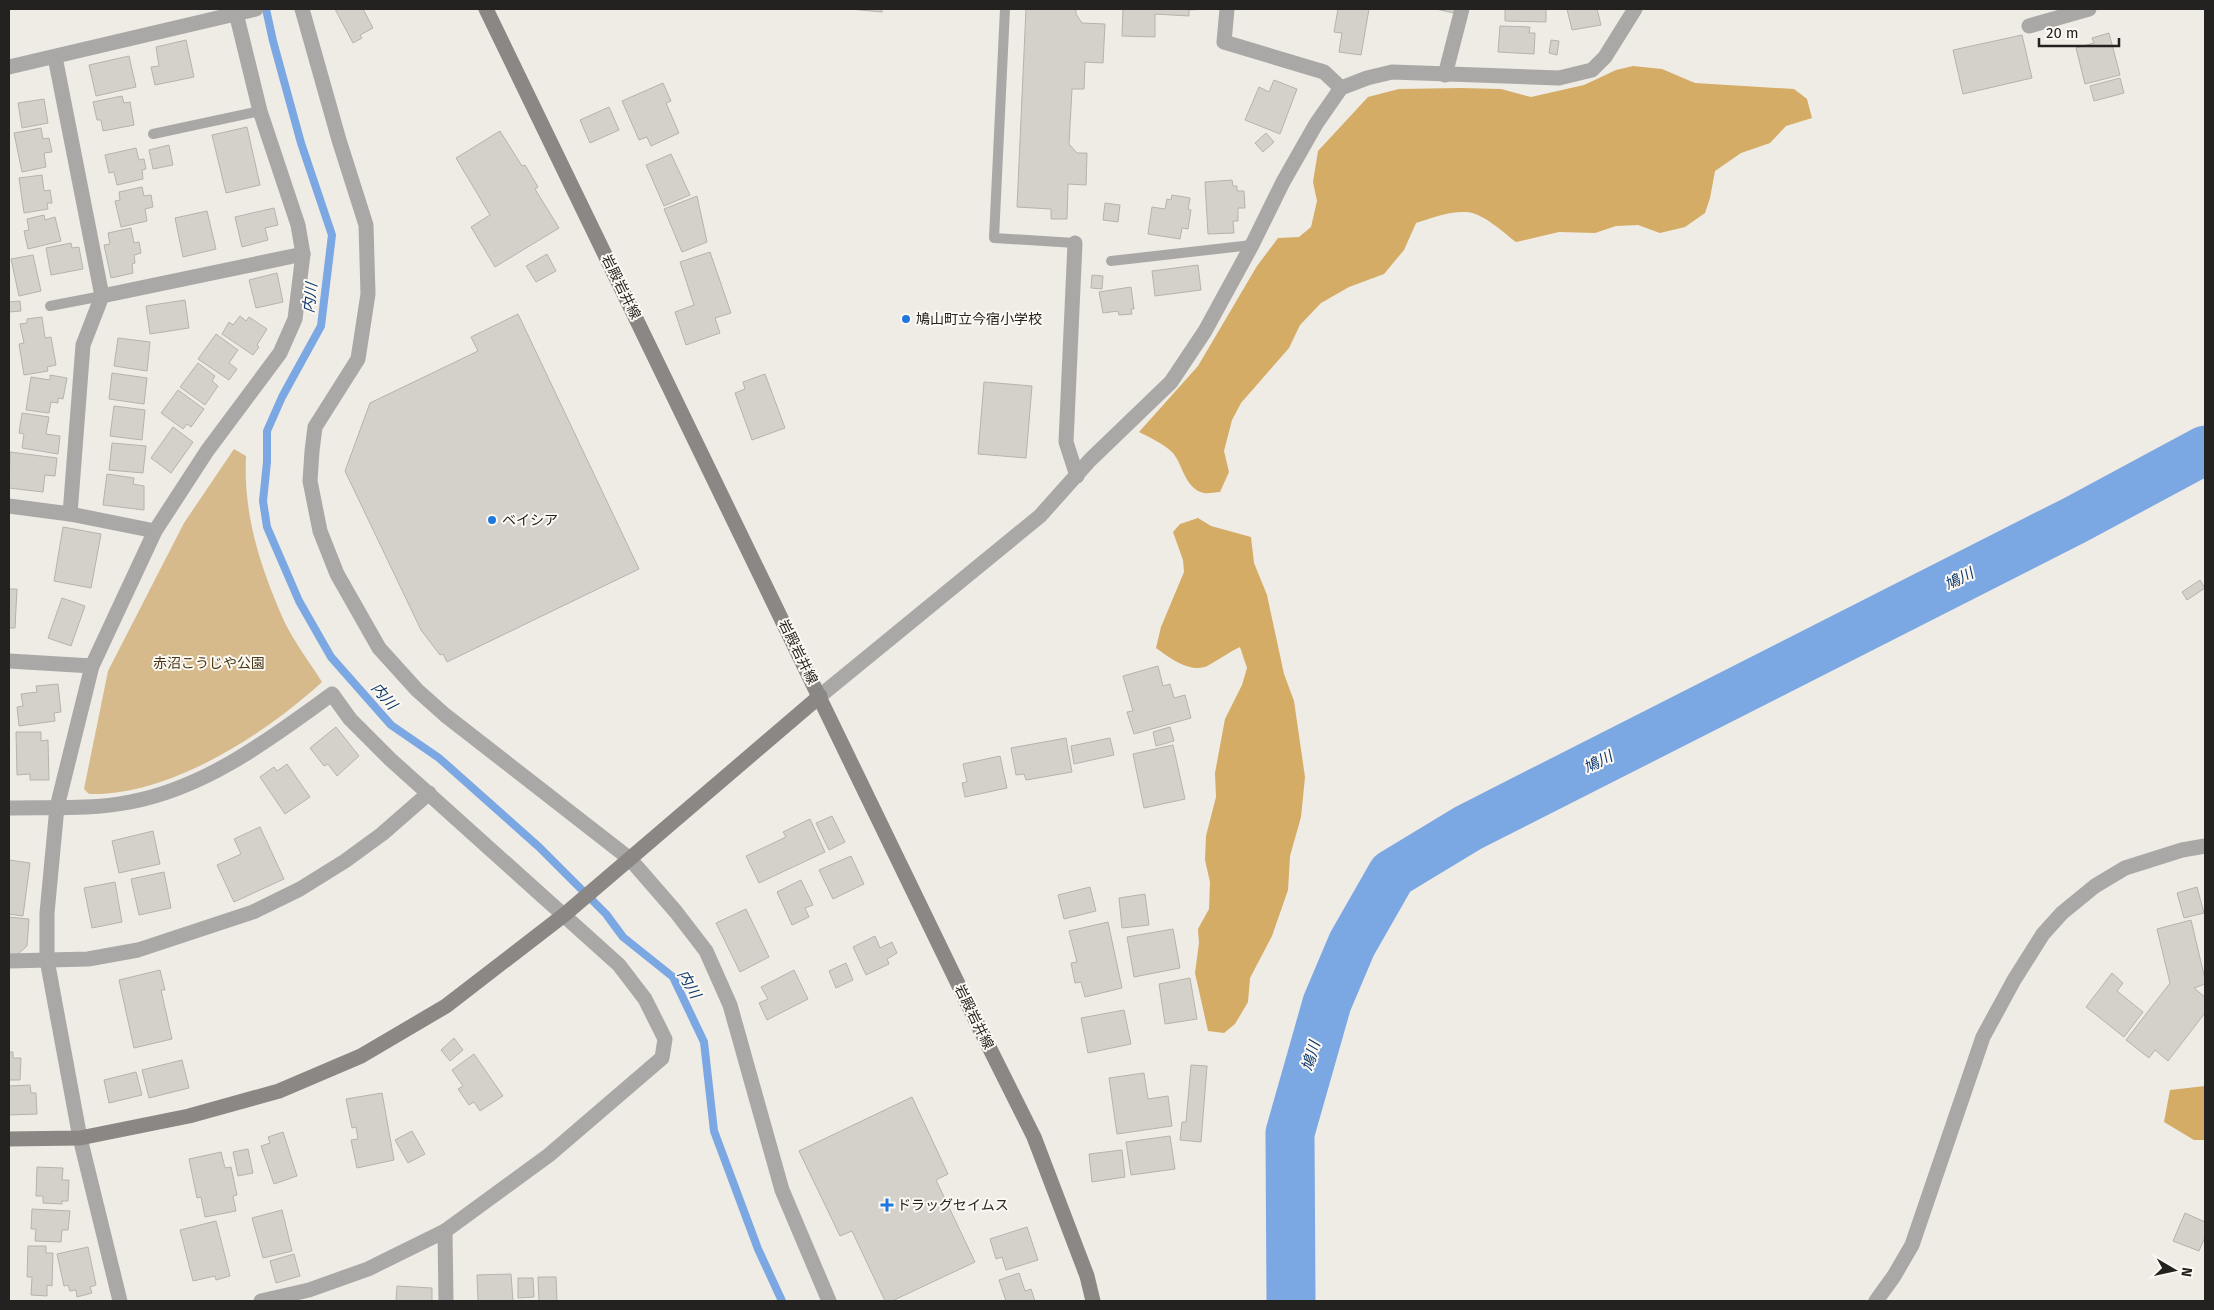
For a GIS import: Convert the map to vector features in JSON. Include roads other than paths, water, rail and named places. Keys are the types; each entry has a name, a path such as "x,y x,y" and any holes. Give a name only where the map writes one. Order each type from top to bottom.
{"main road":[{"name":"岩殿岩井線","path":"486,9 820,696 976,1022 1034,1137 1087,1276 1093,1301"},
{"path":"9,1139 80,1138 188,1116 279,1091 361,1056 446,1006 564,915 820,696"}],"street":[{"path":"9,67 236,11 256,9"},
{"path":"302,9 339,140 366,225 368,294 358,359 315,427 313,443 310,481 320,531 337,574 379,648 417,690 446,715 630,859 676,912 706,951 730,1005 782,1190 828,1301"},
{"path":"1227,9 1224,42 1324,72 1341,88"},
{"path":"1445,75 1462,9"},
{"path":"820,696 1040,516 1090,460 1171,382 1205,331 1307,140 1341,88 1367,78 1392,72 1559,78 1592,70 1604,57 1635,9"},
{"path":"2028,26 2089,9"},
{"path":"120,1301 80,1138 47,960 47,913 57,807 92,666 155,531 207,451 280,353 295,319 303,254 298,225 260,111 236,11"},
{"path":"55,57 102,296 83,346 70,514"},
{"path":"1075,243 1066,442 1077,476"},
{"path":"102,296 303,254"},
{"path":"9,506 70,514 155,531"},
{"path":"9,661 92,666"},
{"path":"9,808 93,807 130,802 177,790 229,764 272,737 332,694 350,719 391,760 620,965 645,998 665,1039 662,1058 549,1155 445,1231 368,1269 309,1290 261,1301"},
{"path":"9,961 88,959 138,950 253,912 300,889 345,861 382,834 429,793"},
{"path":"1876,1301 1894,1276 1912,1245 1983,1038 2014,980 2043,934 2062,913 2095,886 2125,868 2182,850 2205,846"},
{"path":"445,1231 446,1301"}],"lane":[{"path":"1005,9 994,238 1075,243"},
{"path":"154,134 260,111"},
{"path":"1112,261 1252,245"},
{"path":"50,306 102,296"}],"waterway":[{"name":"内川","path":"266,9 301,143 332,235 321,326 282,397 267,431 267,462 263,501 267,527 299,601 331,657 391,725 439,758 539,847 606,914 623,937 673,977 704,1042 714,1131 758,1249 782,1301"},
{"name":"鳩川","path":"1291,1301 1290,1133 1327,1003 1352,944 1392,874 1468,828 2075,520 2205,450"}],"place":[{"name":"鳩山町立今宿小学校","path":"906,319"},
{"name":"ベイシア","path":"492,520"},
{"name":"ドラッグセイムス","path":"887,1205"}],"park label":[{"name":"赤沼こうじや公園","path":"209,663"}]}
